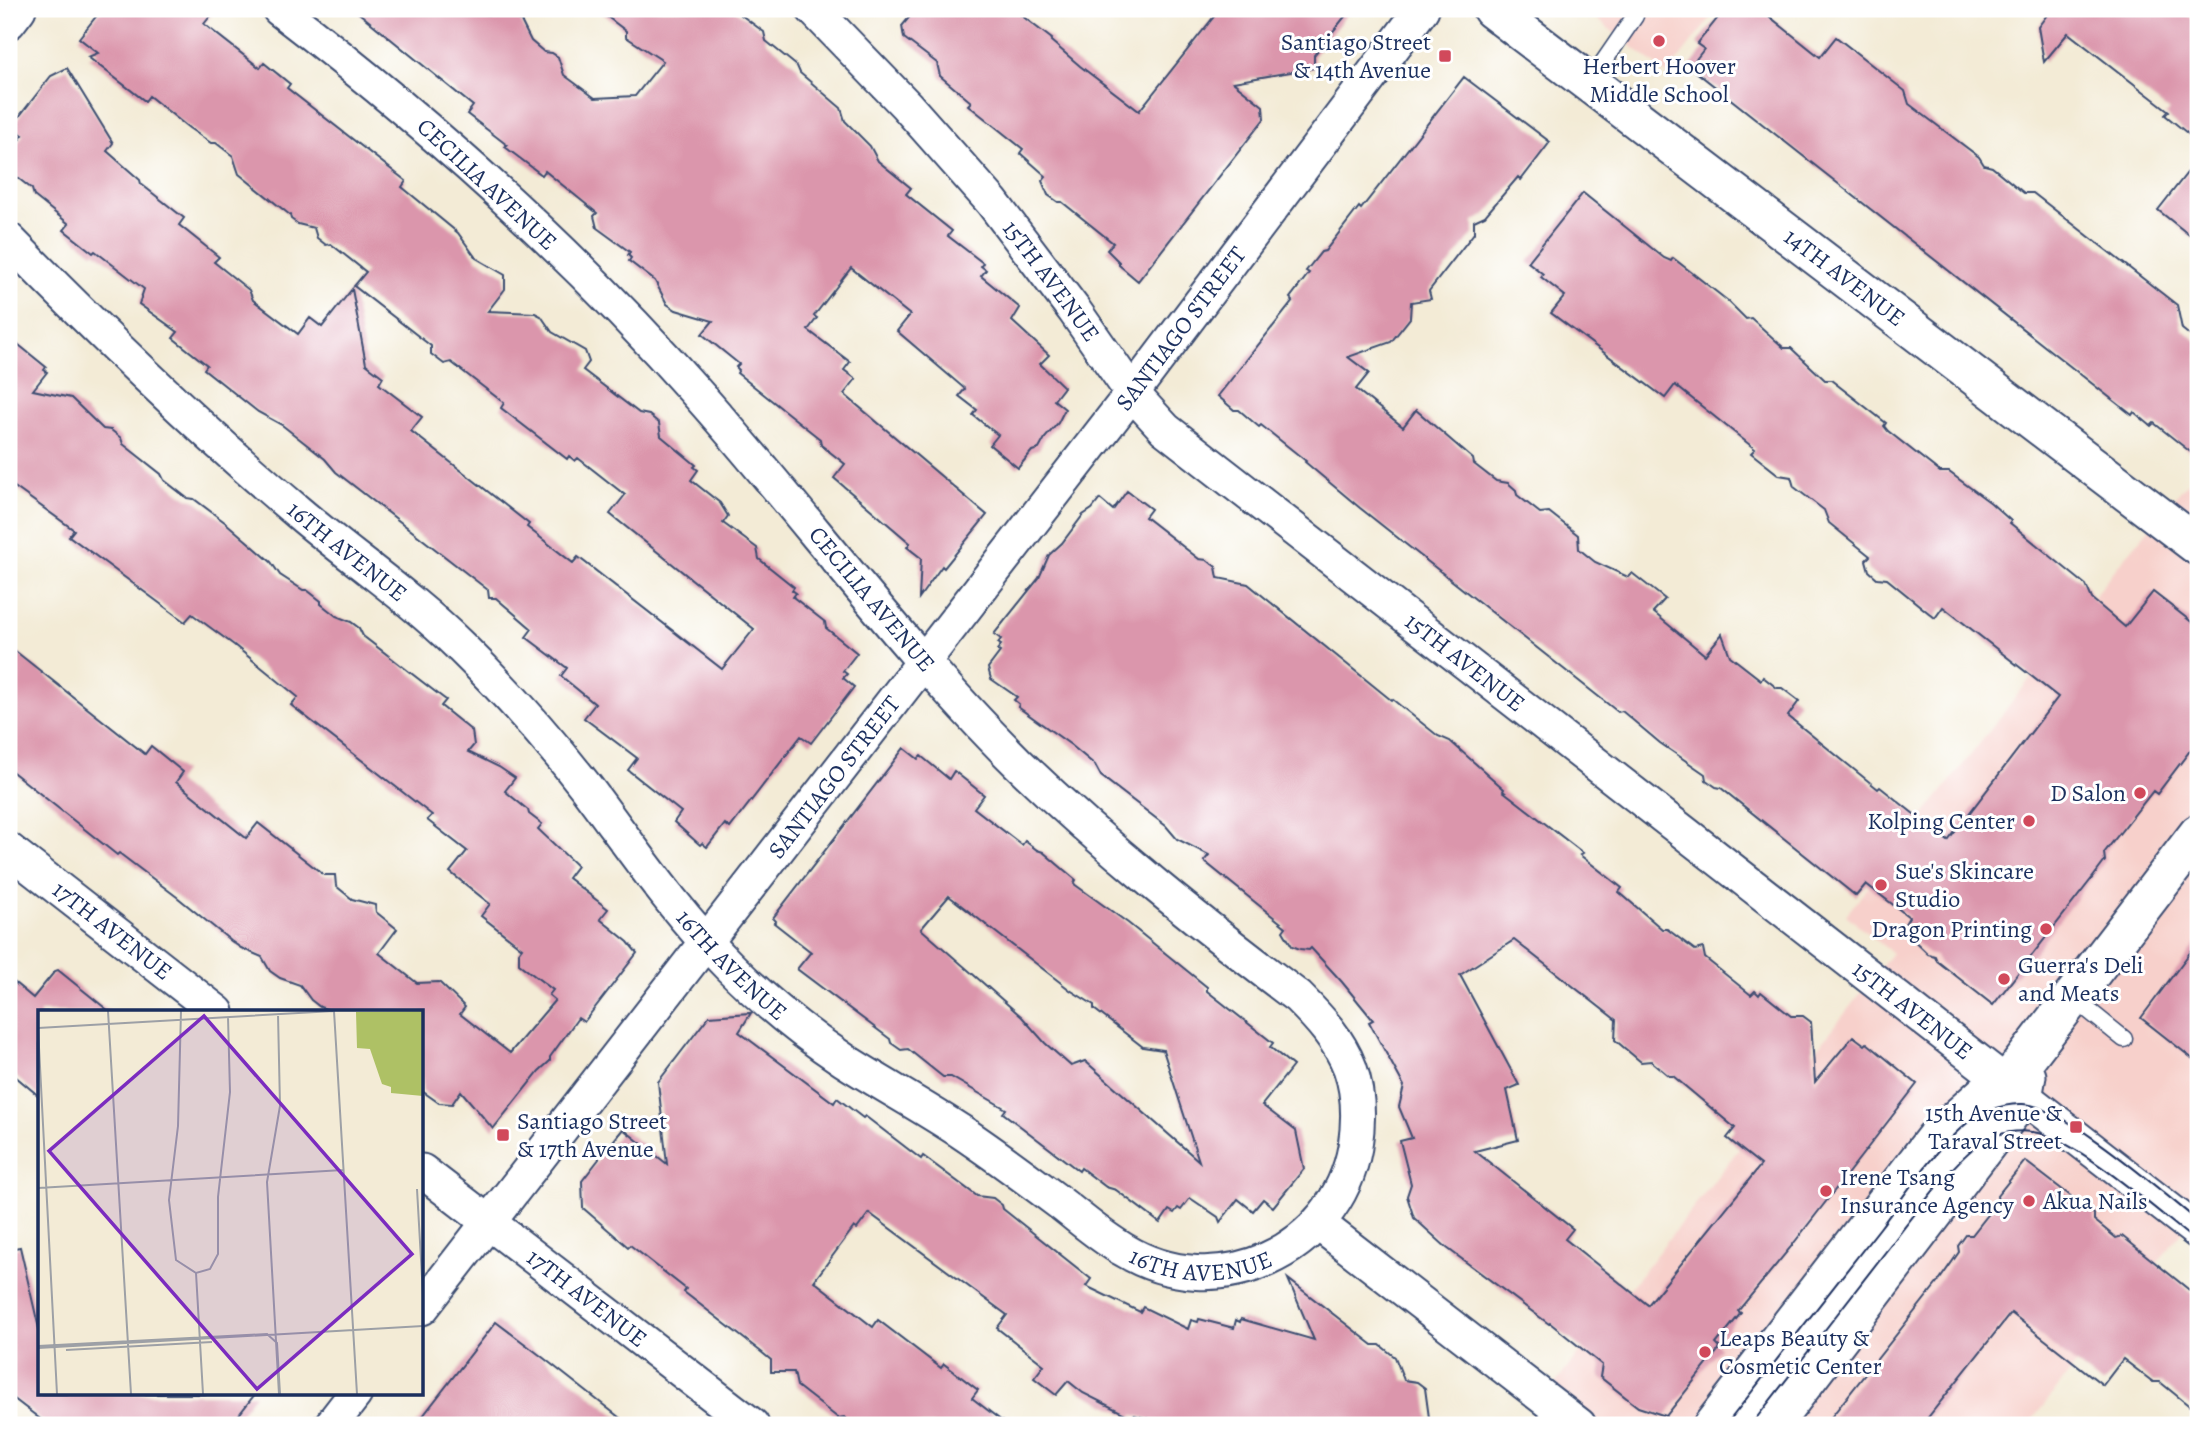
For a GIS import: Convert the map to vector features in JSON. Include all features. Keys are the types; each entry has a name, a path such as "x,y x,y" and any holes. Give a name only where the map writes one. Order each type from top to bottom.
{"street":[{"path":"9,22 19,9"},
{"name":"CECILIA AVENUE","path":"279,9 422,125 610,301 737,438 924,661 978,721 1055,799 1157,888 1298,997 1320,1019 1338,1043 1351,1071 1357,1102 1358,1131 1352,1161 1338,1194 1319,1224"},
{"name":"15TH AVENUE","path":"813,9 933,134 992,202 1089,330 1132,393 1165,429 2198,1232"},
{"name":"SANTIAGO STREET","path":"424,1305 1132,393 1422,9"},
{"name":"14TH AVENUE","path":"1492,9 2198,546"},
{"name":"16TH AVENUE","path":"9,240 108,340 206,432 303,516 458,643 557,750 648,872 706,942 754,989 841,1057 964,1133 1104,1237 1155,1266 1187,1273 1217,1274 1246,1267 1275,1256 1319,1224"},
{"path":"1775,1425 2010,1086 2036,1043 2198,834"},
{"name":"17TH AVENUE","path":"9,850 214,1010"},
{"path":"1710,1425 1933,1137 2010,1086"},
{"path":"1739,1425 1974,1122 2010,1086"},
{"name":"17TH AVENUE","path":"424,1173 752,1425"},
{"path":"1319,1224 1579,1425"},
{"path":"331,1425 353,1396"}],"lane":[{"path":"1589,84 1635,16"},
{"path":"2072,997 2124,1039"}],"shaded area":[{"name":"Herbert Hoover Middle School","path":"1584,9 1718,9 1667,74"},
{"path":"2198,470 2198,1212 2028,1425 1523,1425 1892,953 1846,915 2117,567"}],"building":[{"path":"102,9 216,9 204,24 260,68 264,63 290,84 287,88 406,181 402,187 458,233 476,258 505,275 505,289 488,311 535,313 541,316 552,332 585,351 589,362 583,370 639,413 649,415 659,423 661,436 696,465 694,467 698,470 691,480 720,503 728,516 723,523 757,548 759,559 794,587 792,590 796,593 793,597 825,622 826,628 857,653 843,671 847,674 843,678 854,687 811,743 801,736 730,828 725,824 707,847 702,843 700,845 674,822 681,812 628,770 637,758 584,718 595,704 561,676 567,668 526,637 532,629 496,598 489,598 488,590 336,472 325,459 282,425 258,412 204,369 207,365 173,338 178,332 139,304 144,289 64,230 69,224 34,196 32,189 9,171 9,153 23,135 11,127 51,76 67,68 113,143 107,151 140,180 141,184 184,218 179,225 219,257 214,262 249,290 253,300 298,334 310,318 322,327 352,289 366,364 383,377 379,384 422,417 411,431 529,524 527,527 573,563 578,557 722,669 754,629 610,514 625,495 578,458 575,461 569,456 567,459 501,408 504,403 451,362 444,364 431,354 431,346 354,286 366,272 331,244 326,245 317,238 314,228 298,224 291,219 290,215 239,174 233,156 189,128 149,96 145,101 88,57 98,53 79,38"},
{"path":"354,9 476,9 473,13 515,17 521,21 531,41 544,52 558,57 564,75 595,98 635,96 663,61 626,37 626,31 597,9 733,9 764,32 766,41 841,108 845,121 870,146 878,161 911,188 906,194 952,231 948,236 983,263 981,266 986,270 981,276 1020,308 1012,321 1049,355 1040,364 1064,387 1054,400 1065,409 1058,423 1039,449 1032,451 1018,468 990,445 998,435 973,415 977,410 959,396 965,389 897,331 910,315 851,268 814,316 817,318 808,330 850,362 844,370 856,379 844,394 987,515 944,568 942,566 919,598 921,558 907,547 910,543 834,478 845,464 821,445 820,439 737,373 739,370 736,367 739,364 702,334 713,321 676,310 667,304 655,281 629,261 630,252 597,228 594,216 597,213 545,171 542,175 505,147 507,145 467,114 473,106"},
{"path":"916,9 1013,9 1052,39 1051,41 1080,66 1139,111 1220,9 1351,9 1314,55 1314,68 1233,82 1263,106 1264,119 1138,281 1119,265 1107,250 1113,243 1062,202 1048,195 1042,181 1046,176 1020,153 1023,149 968,105 971,102 940,76 937,63 904,38 902,26"},
{"path":"1725,9 1760,9 1820,57 1836,37 1905,91 1909,104 1979,157 1984,165 1992,167 2024,193 2033,193 2177,305 2182,329 2198,342 2198,458 2154,423 2151,426 2134,412 2132,415 1690,67 1704,49 1697,44"},
{"path":"2040,9 2181,9 2198,23 2198,142 2165,115 2169,111 2068,33 2044,62 2038,27 2047,15"},
{"path":"1464,77 1550,142 1521,180 1518,177 1485,216 1474,221 1474,233 1429,291 1431,299 1411,302 1410,318 1391,342 1348,357 1369,373 1356,389 1403,427 1416,410 1496,481 1508,483 1516,490 1517,495 1540,513 1549,512 1578,535 1579,549 1595,562 1628,577 1632,573 1665,599 1653,612 1705,655 1722,634 1730,656 1761,680 1763,677 1799,701 1788,716 1878,789 1880,787 1948,841 2058,697 1943,607 1935,618 1887,579 1877,578 1869,571 1866,560 1870,556 1829,523 1824,510 1794,487 1791,477 1779,475 1751,453 1755,449 1675,385 1665,398 1551,313 1565,296 1541,277 1543,274 1528,262 1583,193 1664,258 1671,261 1673,258 1728,301 1746,319 1751,318 1784,348 1791,348 1825,380 1831,380 1886,423 1884,426 1888,431 1940,472 1949,472 1991,503 2011,521 2010,523 2086,585 2092,599 2125,627 2153,592 2198,627 2198,740 2157,794 2153,791 2104,853 2105,861 1993,1005 1937,961 1935,956 1928,954 1902,929 1909,917 1866,884 1856,896 1721,788 1706,780 1705,774 1660,743 1622,711 1618,712 1360,508 1261,425 1259,427 1218,396 1293,301 1290,298 1309,273 1306,271 1359,207 1361,209"},
{"path":"2198,159 2198,242 2158,210"},
{"path":"9,337 46,367 44,370 47,372 33,390 71,398 103,429 111,430 121,438 123,444 161,474 164,480 226,523 271,562 280,575 307,590 336,616 359,628 363,636 446,700 441,706 472,731 474,745 468,752 515,778 505,791 542,824 538,829 577,866 568,878 608,909 600,919 637,953 584,1022 578,1018 550,1057 550,1061 493,1129 461,1091 452,1104 439,1103 424,1092 424,1010 330,1010 320,1007 300,985 280,978 270,971 262,957 231,941 9,769 9,646 145,754 151,746 183,772 176,782 246,838 258,823 324,875 335,875 336,886 352,899 375,905 376,912 397,929 379,953 417,983 439,982 465,1007 460,1014 510,1053 555,1000 549,995 553,990 519,964 519,952 522,948 481,916 490,904 450,872 467,851 427,820 432,815 291,705 298,697 234,645 192,614 185,622 69,536 74,530 9,483"},
{"path":"1127,491 1151,509 1145,517 1199,559 1207,560 1216,567 1218,578 1248,584 1391,700 1438,736 1450,741 1504,789 1503,791 1583,853 1580,855 1622,888 1619,892 1662,929 1667,929 1695,950 1703,948 1705,958 1751,995 1755,991 1759,995 1761,992 1791,1016 1803,1016 1811,1022 1815,1082 1853,1036 1865,1045 1867,1043 1917,1084 1738,1311 1741,1313 1716,1344 1720,1348 1666,1416 1638,1407 1600,1377 1602,1365 1550,1323 1447,1248 1414,1218 1407,1196 1411,1184 1400,1141 1412,1138 1399,1107 1404,1086 1369,1022 1373,1020 1311,948 1309,950 1292,946 1283,931 1286,927 1204,861 1209,855 1177,839 1166,826 1101,776 1095,765 1071,745 1018,707 1019,704 1014,700 1017,697 991,679 988,668 1000,652 997,650 1001,645 998,643 1001,639 994,634 1039,578 1049,555 1100,499 1113,510","holes":["1514,940 1616,1020 1615,1040 1641,1062 1651,1061 1669,1076 1673,1076 1735,1128 1727,1138 1761,1165 1648,1305 1565,1239 1573,1229 1475,1151 1518,1140 1507,1090 1519,1085 1460,975"]},
{"path":"904,748 918,759 921,756 949,779 954,771 984,795 974,808 1022,845 1025,841 1043,852 1076,880 1074,884 1128,923 1273,1043 1270,1047 1293,1066 1262,1105 1296,1131 1304,1169 1273,1207 1263,1199 1253,1211 1238,1199 1220,1222 1218,1217 1190,1198 1181,1210 1178,1208 1174,1213 1169,1210 1160,1223 1116,1190 1106,1187 1081,1168 1079,1171 1003,1113 1006,1109 951,1077 943,1077 908,1049 901,1050 797,969 811,952 774,923 776,921 773,918","holes":["949,896 1070,990 1094,1005 1094,1009 1143,1047 1163,1050 1199,1161 1085,1061 1071,1066 1045,1043 1022,1017 921,929"]},
{"path":"2198,942 2198,1063 2141,1018"},
{"path":"58,970 108,1010 38,1010 38,1095 9,1071 9,978 33,998"},
{"path":"751,1013 739,1032 834,1103 837,1098 863,1118 865,1116 921,1159 923,1156 977,1196 993,1198 1003,1209 1091,1279 1086,1286 1140,1312 1143,1307 1188,1329 1191,1320 1198,1322 1199,1319 1234,1328 1236,1320 1240,1322 1241,1319 1314,1340 1288,1279 1373,1345 1380,1345 1395,1357 1404,1380 1417,1382 1425,1388 1430,1425 1171,1425 1134,1415 1133,1418 1083,1393 1068,1381 1056,1395 1034,1378 1044,1365 997,1328 1007,1315 869,1213 857,1229 854,1227 814,1281 873,1327 878,1320 941,1368 944,1364 978,1390 972,1398 1007,1425 854,1425 844,1417 838,1418 797,1386 794,1372 771,1372 771,1360 583,1208 582,1181 599,1159 598,1148 610,1145 623,1129 667,1164 658,1082 709,1016"},
{"path":"2025,1161 2094,1214 2094,1220 2116,1238 2122,1236 2198,1297 2198,1413 2160,1382 2153,1382 2123,1359 2103,1385 2011,1313 1922,1425 1825,1425 1938,1282 1959,1252 1958,1246 1966,1235 1972,1235 1998,1202 1997,1196"},
{"path":"20,1247 38,1324 38,1396 253,1396 231,1425 48,1425 9,1395 9,1249"},
{"path":"496,1322 541,1356 629,1425 416,1425"}],"tram line":[{"path":"1726,1425 1938,1152 1966,1124 1981,1114 2006,1105 2023,1104 2041,1108 2113,1152 2198,1221"},
{"path":"1751,1425 1935,1188 1971,1150 1995,1136 2023,1131 2038,1133 2075,1149 2143,1198 2198,1243"}],"place":[{"name":"Herbert Hoover Middle School","path":"1659,41"},
{"name":"Santiago Street & 14th Avenue","path":"1445,56"},
{"name":"D Salon","path":"2140,793"},
{"name":"Kolping Center","path":"2029,821"},
{"name":"Sue's Skincare Studio","path":"1881,885"},
{"name":"Dragon Printing","path":"2046,929"},
{"name":"Guerra's Deli and Meats","path":"2004,979"},
{"name":"15th Avenue & Taraval Street","path":"2076,1127"},
{"name":"Santiago Street & 17th Avenue","path":"503,1135"},
{"name":"Irene Tsang Insurance Agency","path":"1826,1191"},
{"name":"Akua Nails","path":"2029,1201"},
{"name":"Leaps Beauty & Cosmetic Center","path":"1705,1352"}]}
